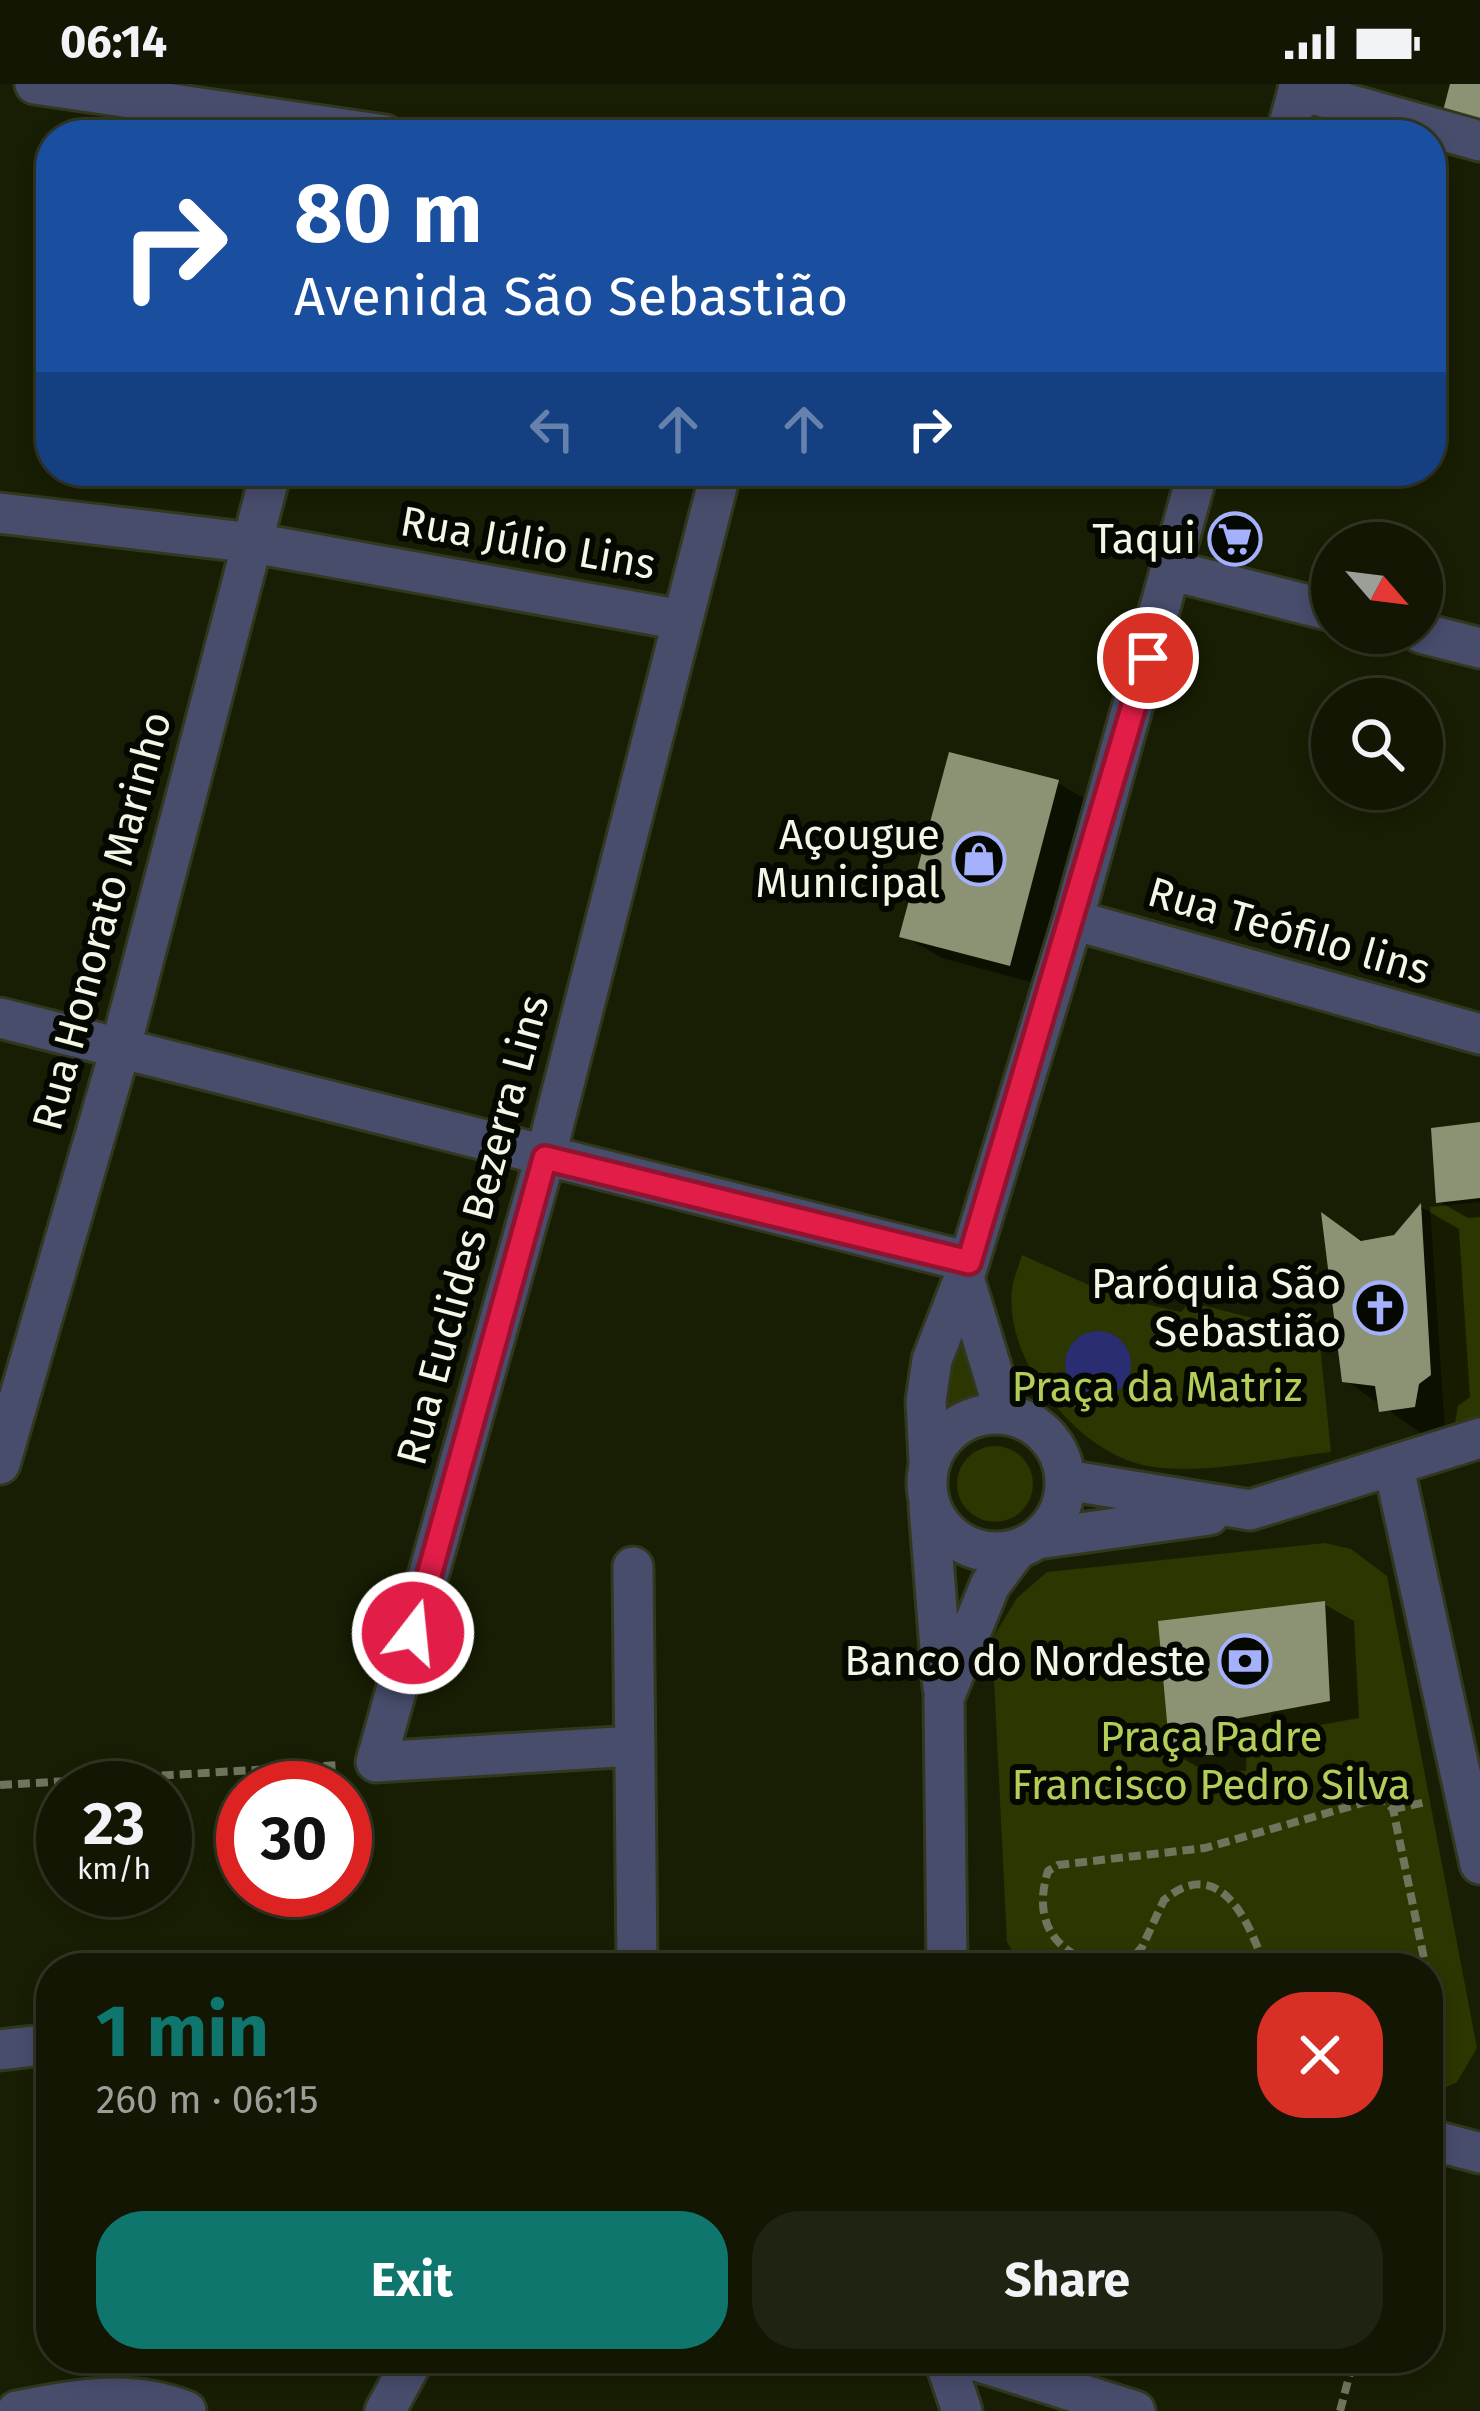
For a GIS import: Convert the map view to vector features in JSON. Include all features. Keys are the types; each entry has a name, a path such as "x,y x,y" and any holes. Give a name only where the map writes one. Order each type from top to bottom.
{"street":[{"path":"35,84 273,120"},
{"path":"1290,120 1299,87 1410,120"},
{"path":"1446,131 1480,141"},
{"name":"Rua Honorato Marinho","path":"0,1464 120,1050 267,486"},
{"name":"Rua Euclides Bezerra Lins","path":"376,1762 545,1158 717,486"},
{"path":"947,1953 944,1698 926,1401 932,1360 966,1270 1073,920 1194,486"},
{"name":"Rua Júlio Lins","path":"0,513 253,543 682,620"},
{"path":"1173,571 1311,606"},
{"path":"1443,639 1480,648"},
{"name":"Rua Teófilo lins","path":"1073,920 1480,1034"},
{"path":"0,1018 966,1270"},
{"path":"966,1270 1005,1413"},
{"path":"929,1461 959,1423 981,1414 1005,1413 1029,1420 1047,1436 1061,1456 1066,1480 1063,1502 990,1585 944,1698"},
{"path":"929,1504 939,1524 974,1550 1027,1544 1250,1510 1480,1438"},
{"path":"1394,1468 1480,1864"},
{"path":"1066,1480 1250,1510"},
{"path":"633,1567 637,1953"},
{"path":"376,1762 634,1746"},
{"path":"0,2050 36,2046"},
{"path":"1443,2143 1480,2153"},
{"path":"386,2411 406,2373"},
{"path":"949,2373 962,2411"},
{"path":"1015,2373 1135,2411"},
{"path":"17,2411 110,2397 148,2398 186,2411"}],"path":[{"path":"0,1785 376,1762"},
{"path":"1069,1953 1048,1932 1043,1894 1048,1871 1058,1864 1205,1848 1369,1801 1385,1801 1394,1809 1423,1953"},
{"path":"1137,1953 1164,1900 1196,1888 1227,1895 1239,1906 1259,1953"},
{"path":"1340,2411 1350,2373"}],"green space":[{"path":"1480,1202 1480,1417 1445,1430 1430,1207"},
{"name":"Praça da Matriz","path":"1022,1255 1118,1298 1181,1312 1190,1302 1319,1335 1331,1452 1208,1468 1160,1468 1115,1454 1091,1439 1048,1396 1019,1344 1012,1290"},
{"path":"954,1308 996,1405 940,1425"},
{"path":"995,1446 1022,1457 1033,1484 1022,1511 995,1522 968,1511 957,1484 968,1457"},
{"name":"Praça Padre Francisco Pedro Silva","path":"1325,1543 1351,1549 1387,1576 1477,2048 1457,2082 1443,2089 1443,1953 1014,1953 1007,1942 992,1639 1017,1598 1047,1572"}],"shaded area":[{"path":"1098,1331 1121,1341 1131,1364 1121,1387 1098,1397 1075,1387 1065,1364 1075,1341"}],"building":[{"path":"1450,84 1480,84 1480,121 1443,111"},
{"name":"Açougue Municipal","path":"949,752 1059,780 1010,966 899,937"},
{"path":"1480,1122 1480,1198 1436,1203 1431,1128"},
{"name":"Paróquia São Sebastião","path":"1421,1203 1431,1375 1419,1384 1415,1407 1379,1412 1375,1386 1342,1382 1321,1212 1361,1241 1394,1235"},
{"name":"Banco do Nordeste","path":"1325,1601 1330,1701 1218,1722 1216,1755 1170,1755 1158,1621"}],"place":[{"name":"Taqui","path":"1235,539"},
{"name":"Açougue Municipal","path":"979,859"},
{"name":"Paróquia São Sebastião","path":"1380,1308"},
{"name":"Banco do Nordeste","path":"1245,1661"}],"route":[{"path":"413,1633 545,1158 969,1262 1148,658"}]}
